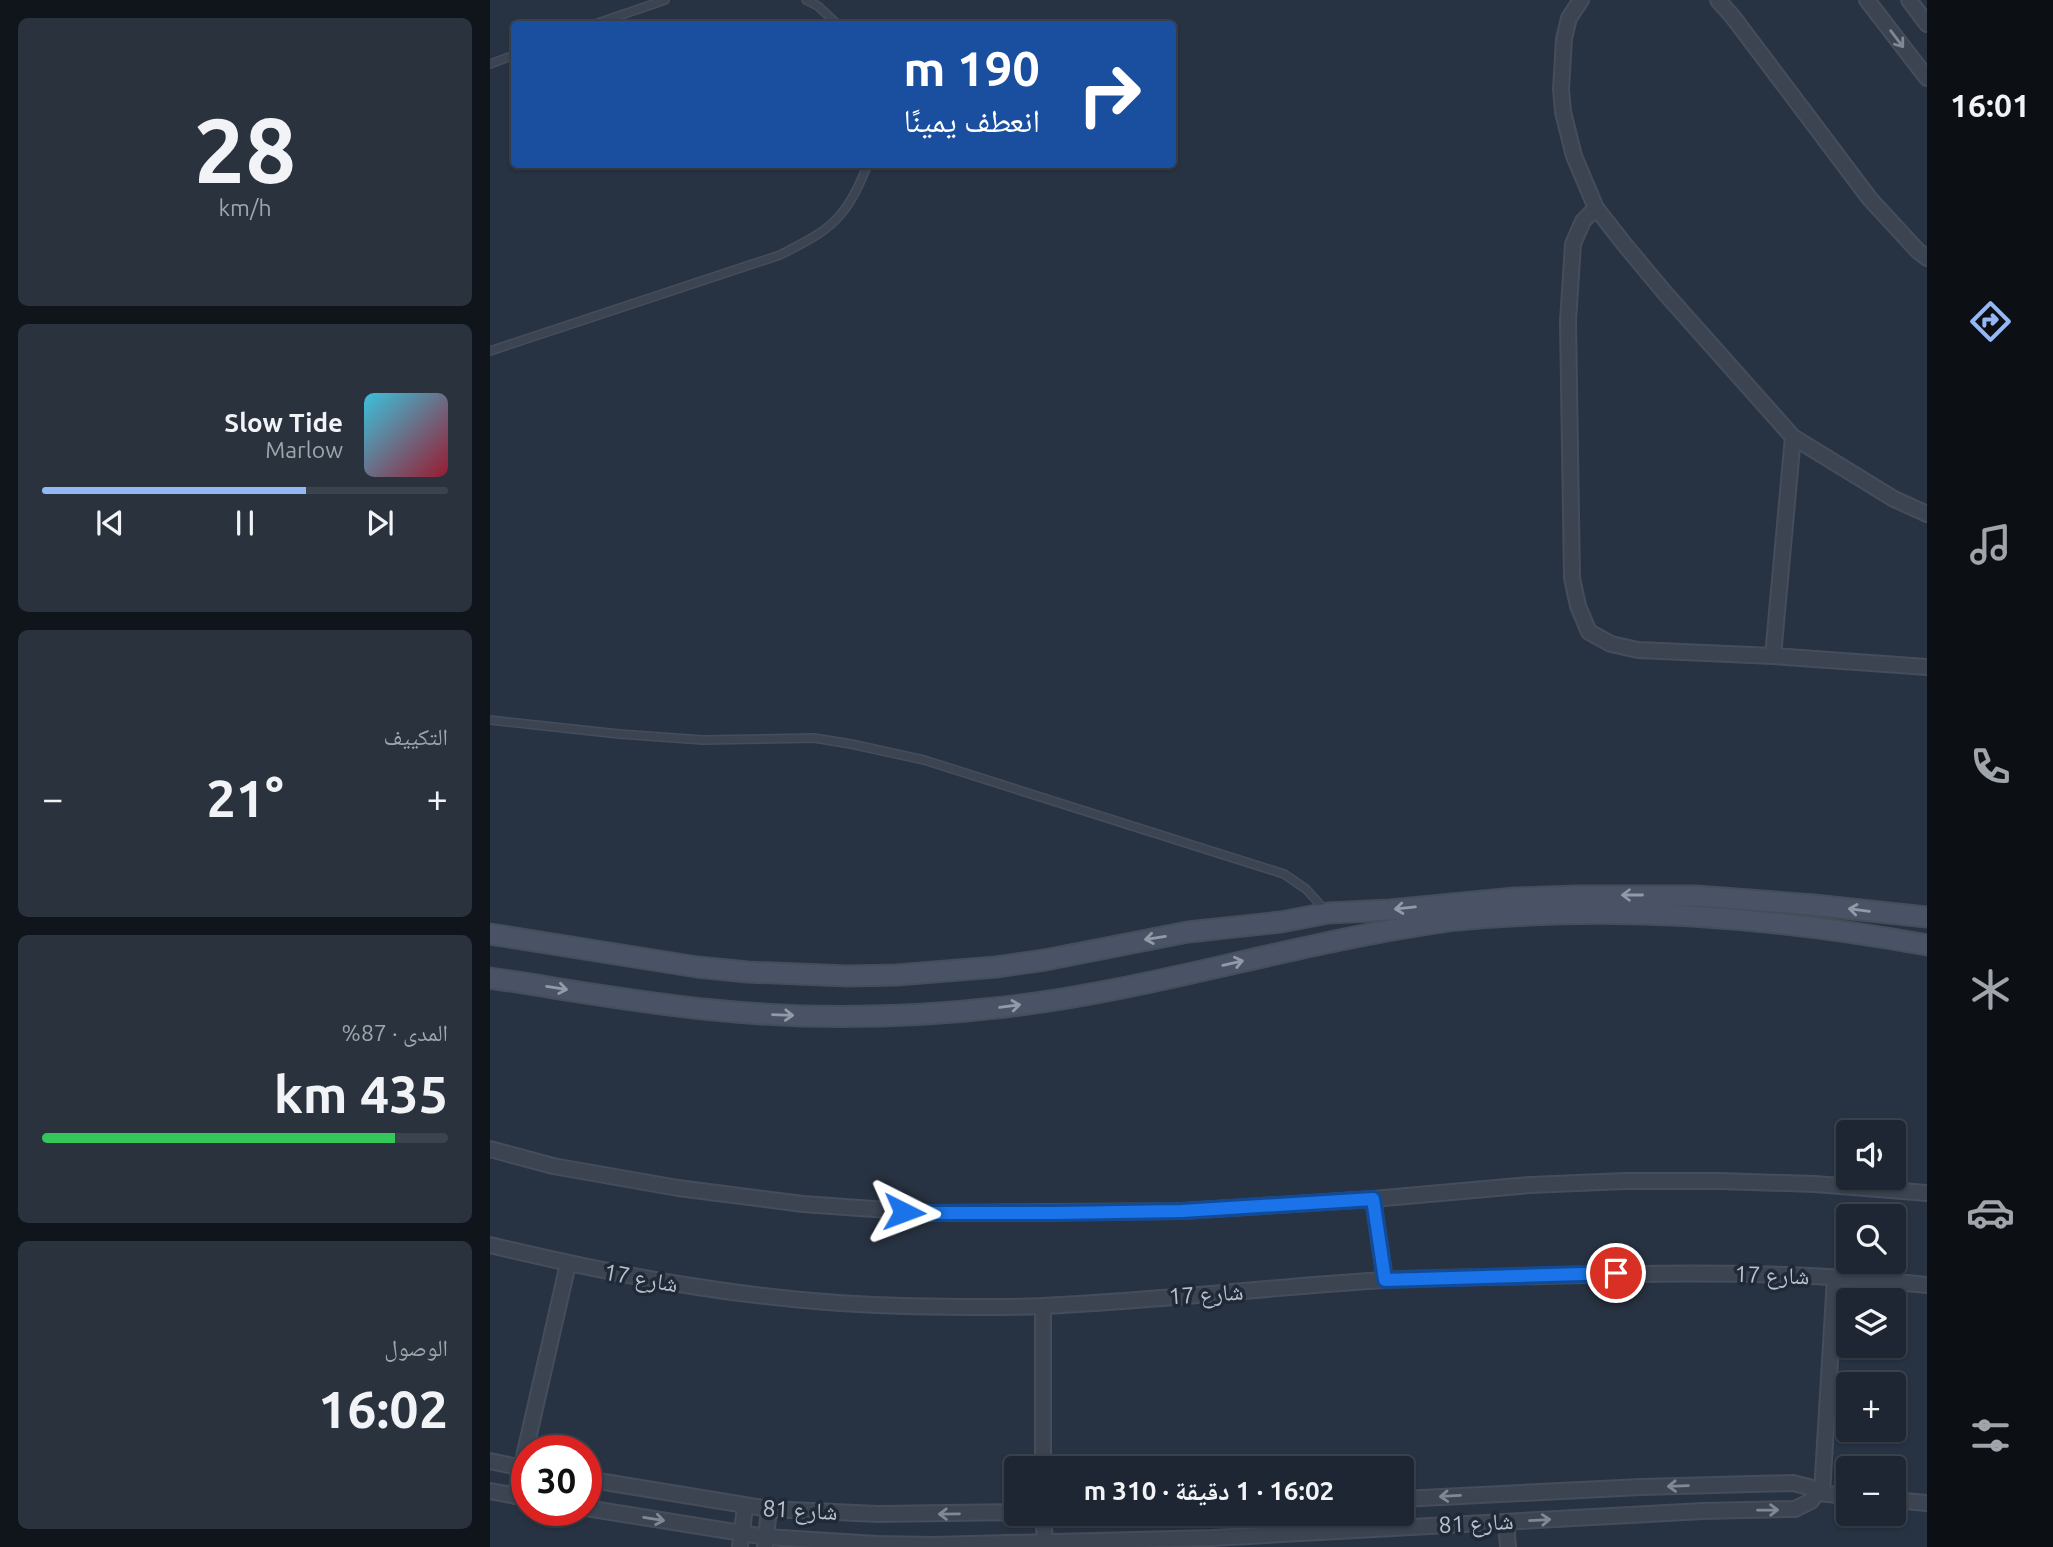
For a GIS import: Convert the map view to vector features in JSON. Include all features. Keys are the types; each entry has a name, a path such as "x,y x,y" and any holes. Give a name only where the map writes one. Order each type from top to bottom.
{"main road":[{"path":"490,934 697,967 835,976 897,975 1008,965 1141,940 1281,922 1328,913 1515,898 1637,895 1755,900 1927,917"},
{"path":"490,978 657,1004 717,1010 802,1015 894,1015 990,1009 1059,1000 1310,946 1443,922 1502,916 1620,913 1735,918 1801,925 1927,945"}],"street":[{"path":"1581,0 1569,19 1564,39 1561,89 1563,112 1574,156 1596,208 1665,293 1793,437 1894,499 1927,514"},
{"path":"1718,0 1870,199 1927,258"},
{"path":"1867,0 1927,78"},
{"path":"1909,0 1927,24"},
{"path":"1596,208 1583,221 1573,244 1568,321 1572,578 1578,606 1590,632 1611,644 1638,650 1927,667"},
{"path":"1773,656 1793,437"},
{"path":"490,1149 553,1166 678,1188 803,1204 930,1213 1182,1211 1373,1199 1530,1185 1625,1181 1815,1184 1927,1193"},
{"path":"1373,1199 1385,1280"},
{"name":"شارع 17","path":"490,1245 568,1264 702,1289 783,1298 905,1306 1043,1306 1385,1280 1640,1272 1735,1273 1927,1285"},
{"path":"531,1435 568,1264"},
{"path":"1820,1493 1835,1278"},
{"path":"1043,1306 1043,1456"},
{"path":"490,1461 511,1465"},
{"name":"شارع 81","path":"602,1482 769,1509 878,1514 1004,1512"},
{"name":"شارع 81","path":"1414,1498 1653,1486 1779,1483 1802,1484 1820,1493 1836,1495"},
{"path":"490,1491 511,1495"},
{"name":"شارع 81","path":"1414,1521 1506,1522 1703,1511 1795,1510 1820,1493"},
{"path":"1906,1501 1927,1503"},
{"path":"741,1540 745,1507"},
{"path":"765,1542 769,1509"},
{"name":"شارع 81","path":"602,1511 741,1540 765,1542 1212,1542 1338,1526"},
{"path":"1506,1522 1508,1547"},
{"path":"1044,1526 1045,1541"}],"lane":[{"path":"604,21 665,0"},
{"path":"806,0 818,6 834,21"},
{"path":"490,64 511,56"},
{"path":"490,351 780,255 815,236 840,215 859,186 866,168"},
{"path":"490,720 703,740 814,738 889,751 1284,874 1306,889 1328,913"}],"route":[{"path":"904,1212 1182,1211 1373,1199 1385,1280 1616,1273"}]}
